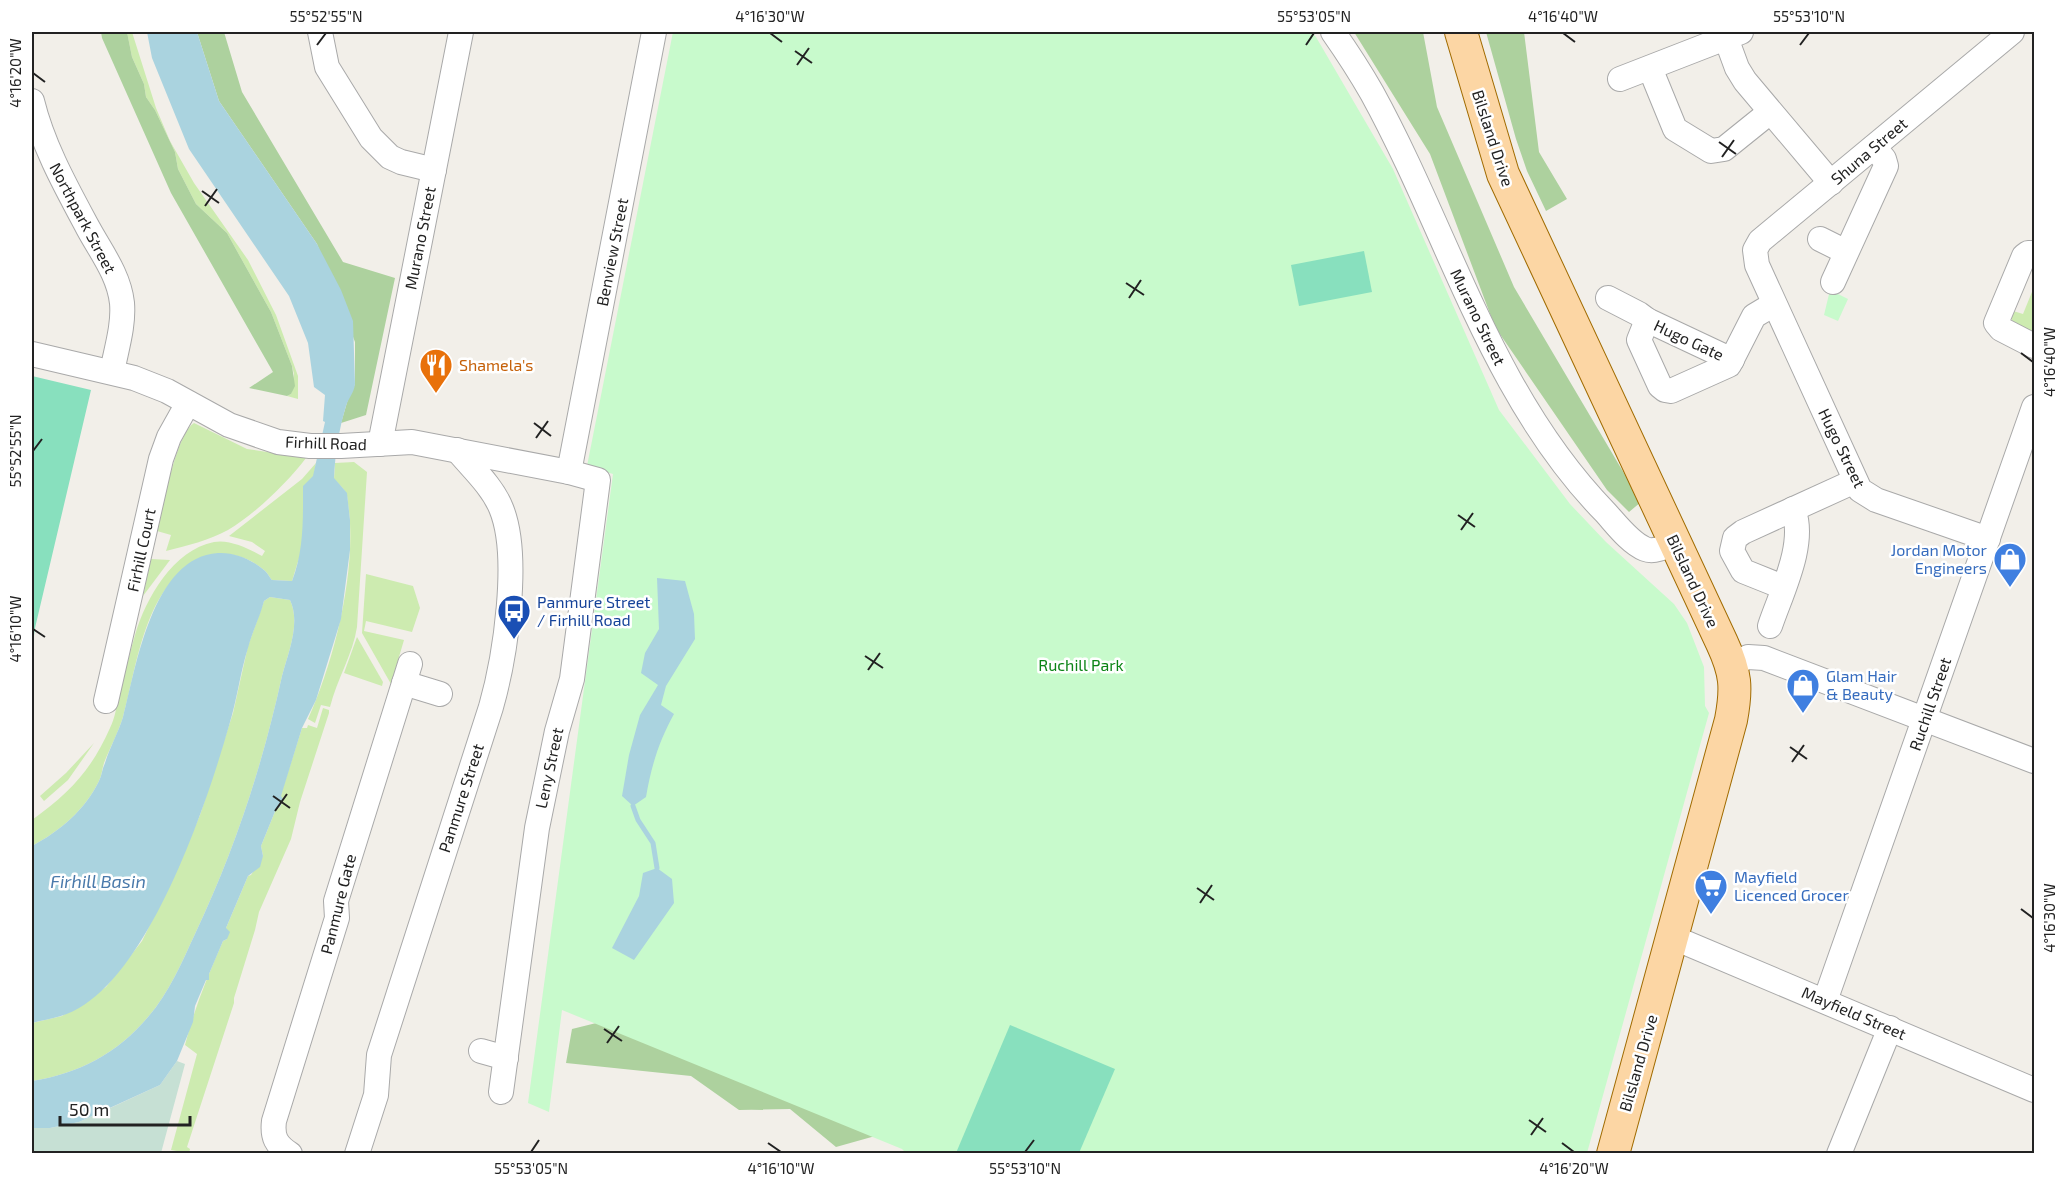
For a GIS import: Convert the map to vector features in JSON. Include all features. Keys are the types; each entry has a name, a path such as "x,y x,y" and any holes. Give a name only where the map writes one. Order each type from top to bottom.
{"main road":[{"name":"Bilsland Drive","path":"1461,32 1503,174 1731,663 1736,687 1731,720 1613,1154"}],"street":[{"path":"320,32 327,67 371,138 390,157 434,170"},
{"name":"Murano Street","path":"380,444 461,32"},
{"name":"Benview Street","path":"569,472 654,32"},
{"name":"Murano Street","path":"1333,32 1372,94 1491,346 1538,428 1581,486 1635,543 1647,550 1655,550 1674,542"},
{"name":"Shuna Street","path":"1765,282 1755,260 1757,245 2012,32"},
{"path":"1620,79 1733,35 1741,77 1831,183"},
{"path":"1650,68 1675,129 1711,151 1724,149 1770,112"},
{"name":"Northpark Street","path":"32,101 42,136 52,159 119,287 122,319 112,372"},
{"path":"1833,282 1886,166 1884,159 1874,147"},
{"path":"1820,239 1846,252"},
{"path":"2034,253 2024,256 1996,323 2001,329 2034,346"},
{"name":"Hugo Street","path":"1765,282 1860,490 1871,498 1988,538"},
{"name":"Hugo Gate","path":"1608,298 1647,320 1732,360"},
{"name":"Hugo Gate","path":"1647,320 1640,334 1640,344 1658,382 1665,390 1676,390 1726,366 1732,360 1754,316 1774,304"},
{"name":"Firhill Road","path":"32,354 112,372 158,387 250,433 278,442 310,446 341,446 412,442 569,472 598,480"},
{"name":"Firhill Court","path":"106,701 161,459 169,437 188,404"},
{"name":"Ruchill Street","path":"1825,1001 2034,411"},
{"name":"Panmure Street","path":"357,1154 376,1095 379,1055 491,707 501,663 511,571 508,532 502,509 495,496 457,450"},
{"name":"Leny Street","path":"501,1092 537,828 557,731 572,679 598,480"},
{"path":"1783,587 1743,571 1732,547 1735,538 1739,534 1855,481"},
{"path":"1770,626 1797,546 1798,525 1793,509"},
{"path":"1731,663 1748,657 1764,658 1924,721 2034,761"},
{"name":"Panmure Gate","path":"290,1154 280,1147 274,1138 274,1121 337,918 336,901 407,674 440,694"},
{"name":"Mayfield Street","path":"1672,937 2034,1090"},
{"path":"1839,1154 1890,1028"},
{"path":"481,1051 506,1058"}],"green space":[{"path":"101,32 127,32 132,57 144,84 146,97 155,110 175,152 178,169 196,204 227,233 271,312 292,366 295,386 291,394 287,396 249,388 273,372 171,193"},
{"path":"127,32 132,32 156,108 170,141 194,183 248,260 276,315 298,376 298,399 287,396 291,394 294,374 271,312 227,233 196,204 178,169 175,152 155,110 146,97 144,84 132,57"},
{"path":"197,32 224,32 242,92 343,262 395,278 366,415 341,423 355,384 355,342 317,244 219,101"},
{"name":"Ruchill Park","path":"673,32 1311,32 1316,37 1393,169 1499,410 1570,504 1606,542 1674,604 1687,623 1704,667 1705,706 1709,713 1587,1153 906,1153 902,1149 562,1010 549,1112 528,1103 613,474 587,466"},
{"path":"1354,32 1423,32 1437,107 1514,287 1641,502 1629,512 1607,490 1495,327 1430,154"},
{"path":"1486,32 1524,32 1539,152 1567,199 1546,211 1527,171 1516,139"},
{"path":"1364,251 1372,292 1299,306 1291,265"},
{"path":"2034,287 2034,332 2029,334 2015,327 2009,313 2010,310 2023,314"},
{"path":"1830,290 1848,299 1838,321 1824,315"},
{"path":"32,376 91,390 35,628 32,652"},
{"path":"194,423 247,449 306,458 290,478 270,497 249,516 228,530 214,537 166,551 171,535 157,531 181,441"},
{"path":"354,462 367,472 357,627 330,707 321,705 315,723 308,719 318,696 334,645 341,617 349,562 348,499 345,491 334,479 335,463"},
{"path":"316,463 300,555 292,581 272,580 265,571 250,561 225,554 201,559 182,571 167,587 146,628 123,717 93,792 71,819 32,846 32,820 78,780 103,743 112,724 140,621 154,591 163,578 186,555 214,542 233,543 262,556 265,551 252,542 229,536 302,479"},
{"path":"151,559 170,560 143,596"},
{"path":"366,574 413,586 420,608 412,632 366,621 364,631 404,640 391,684 362,633"},
{"path":"270,597 290,600 294,628 290,648 266,743 235,839 180,966 156,1008 124,1041 81,1067 32,1081 32,1023 62,1016 106,987 142,941 173,878 200,815 233,713 248,646 264,601"},
{"path":"357,637 383,682 382,686 344,673"},
{"path":"323,708 329,710 329,713 300,802 291,839 259,912 234,1003 187,1147 190,1149 189,1153 171,1150 197,1054 185,1045 197,1005 223,941 227,939 226,928 248,876 263,856 261,846 276,809 280,807 283,800 280,797 302,728 307,728 308,725 317,728"},
{"path":"94,743 68,780 44,801 40,796"},
{"path":"657,1008 918,1124 836,1147 790,1109 739,1110 691,1076 566,1063 572,1029"},
{"path":"1010,1025 1115,1069 1079,1153 956,1153"},
{"path":"177,1061 185,1064 161,1153 32,1153 32,1128 50,1128 79,1122 160,1085"}],"water":[{"name":"Firhill Basin","path":"147,32 197,32 219,101 317,244 341,290 353,321 355,384 341,424 334,478 347,493 350,550 341,619 316,700 302,728 281,796 283,799 280,807 276,809 261,846 263,856 260,867 248,876 226,928 230,932 227,939 223,941 209,974 209,980 206,980 195,1006 193,1022 177,1061 160,1085 79,1122 50,1128 32,1128 32,1081 81,1067 124,1041 156,1008 180,966 223,871 266,743 294,628 290,600 270,597 264,601 243,665 222,749 194,832 155,917 131,955 106,986 74,1011 32,1023 32,846 71,819 87,801 99,781 123,717 141,645 151,618 162,594 177,573 196,559 224,553 242,557 254,563 272,580 292,581 301,546 303,486 313,476 325,422 323,421 325,395 314,387 308,343 289,296 189,149 152,58"},
{"path":"657,578 685,581 694,614 695,639 666,686 661,705 674,714 656,754 646,797 633,806 622,796 629,755 640,715 658,685 641,673 645,653 659,629"},
{"path":"657,868 672,879 674,903 634,960 612,948 639,896 643,873"}],"waterway":[{"path":"633,806 638,820 653,843 657,868"}],"place":[{"name":"Shamela's","path":"436,394"},
{"name":"Jordan Motor Engineers","path":"2010,588"},
{"name":"Panmure Street / Firhill Road","path":"514,640"},
{"name":"Glam Hair & Beauty","path":"1803,714"},
{"name":"Mayfield Licenced Grocer","path":"1711,915"}]}
